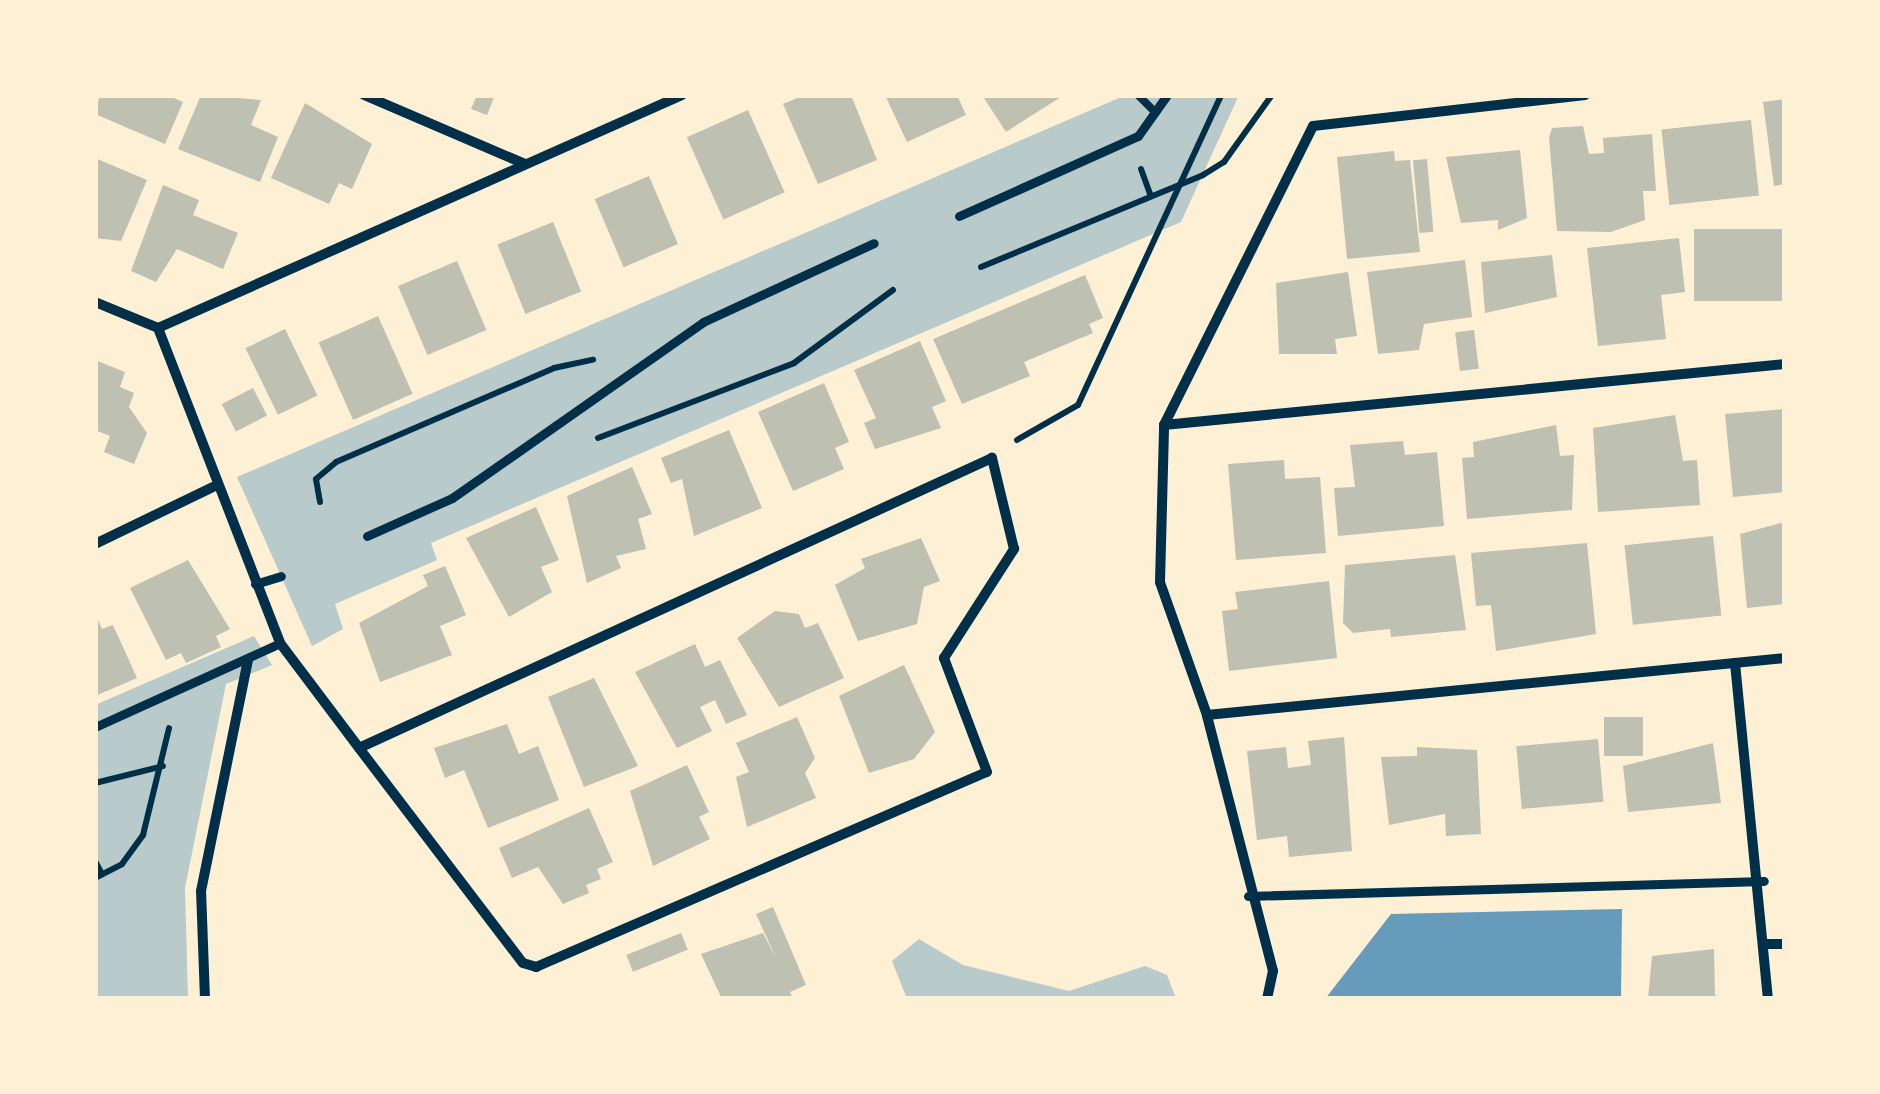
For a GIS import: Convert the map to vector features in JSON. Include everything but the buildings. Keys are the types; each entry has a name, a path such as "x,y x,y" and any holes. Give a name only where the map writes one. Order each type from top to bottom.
{"street":[{"path":"364,95 525,164"},
{"path":"95,302 158,328 682,95"},
{"path":"958,216 1138,136 1167,95"},
{"path":"1267,999 1272,971 1248,896 1207,715 1160,582 1164,425 1313,126 1585,95"},
{"path":"367,536 452,498 580,412 703,322 874,243"},
{"path":"158,328 213,488 280,643 359,748 523,963 536,967 987,772 990,760 944,658 1014,548 992,458 359,748"},
{"path":"1164,425 1785,364"},
{"path":"95,544 213,488"},
{"path":"255,584 281,576"},
{"path":"95,728 248,662 280,643"},
{"path":"1207,715 1785,658"},
{"path":"204,999 201,891 248,662"},
{"path":"1735,663 1764,881 1768,999"},
{"path":"1248,896 1764,881"},
{"path":"1765,944 1785,944"}],"lane":[{"path":"1138,95 1155,112"}],"path":[{"path":"992,458 1078,404 1222,95"},
{"path":"981,267 1224,162 1272,95"},
{"path":"580,412 598,438 616,437 794,362 893,290"},
{"path":"320,502 316,479 336,462 554,368 588,357 622,381"},
{"path":"98,876 142,836 162,766 175,693"},
{"path":"95,783 162,766"},
{"path":"95,860 98,876"}],"shaded area":[{"path":"1126,95 1239,95 1181,222 431,543 437,560 335,604 343,629 312,646 237,477"},
{"path":"254,636 272,665 226,684 185,888 188,999 95,999 95,705"},
{"path":"919,939 963,965 1069,991 1145,966 1167,975 1176,999 907,999 892,961"}],"water":[{"path":"1622,909 1621,999 1325,999 1391,914"}]}
